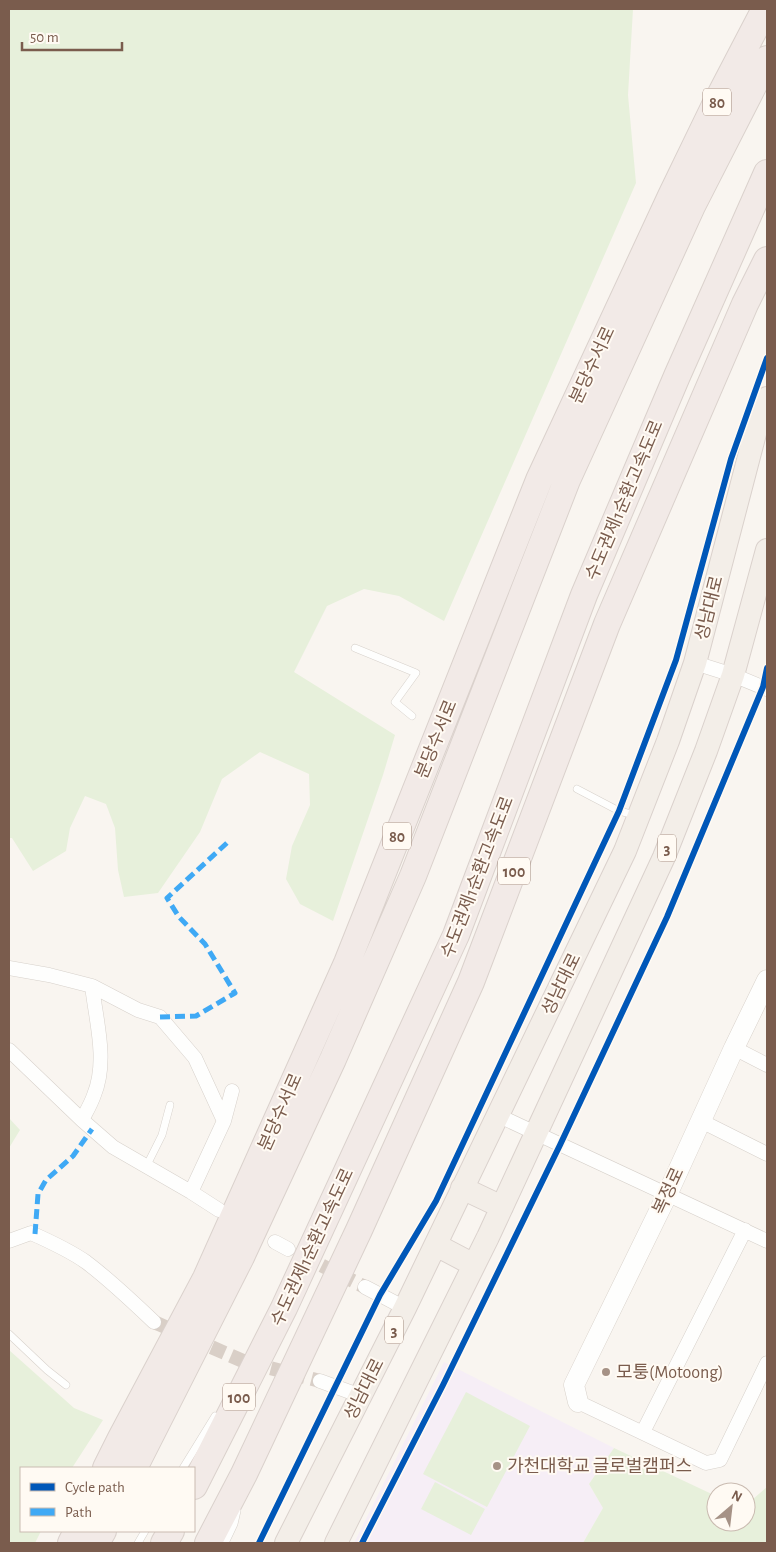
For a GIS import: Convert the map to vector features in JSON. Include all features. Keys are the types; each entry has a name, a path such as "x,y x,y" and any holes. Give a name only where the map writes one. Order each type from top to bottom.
{"highway":[{"name":"분당수서로","path":"135,1467 241,1258 333,1059 413,876 567,480 681,201 716,103 766,9"},
{"name":"분당수서로","path":"106,1467 120,1438 206,1278 347,963 539,480 681,201 767,59"},
{"name":"수도권제1순환고속도로","path":"195,1484 284,1308 456,935 584,595 677,376 767,172"},
{"name":"수도권제1순환고속도로","path":"208,1543 244,1474 363,1221 471,982 607,624 745,304 767,260"},
{"path":"164,1543 170,1532"}],"main road":[{"name":"성남대로","path":"286,1543 436,1245 625,851 668,741 694,663 758,422 767,398"},
{"name":"3","path":"336,1543 502,1207 664,857 706,751 733,675 767,550"},
{"path":"462,1188 502,1207"},
{"path":"436,1245 474,1265"}],"street":[{"path":"694,663 733,675 767,689"},
{"path":"9,968 49,975 92,986 138,1010 160,1018 195,1058 224,1121"},
{"name":"복정로","path":"578,1402 574,1385 667,1195 767,980"},
{"path":"82,1120 95,1095 100,1070 101,1052 92,986"},
{"path":"734,1048 767,1065"},
{"path":"9,1050 113,1147 219,1210"},
{"path":"191,1192 224,1121 232,1091"},
{"path":"497,1116 767,1241"},
{"path":"700,1122 767,1154"},
{"path":"643,1432 745,1230"},
{"path":"9,1241 30,1232 47,1240 85,1262 116,1286 154,1322"},
{"path":"365,1287 405,1308"},
{"path":"578,1402 706,1463 720,1460 767,1364"},
{"path":"320,1380 360,1396"}],"lane":[{"path":"356,648 416,673 395,702 412,716"},
{"path":"577,789 619,811 638,816"},
{"path":"147,1166 162,1135 170,1105"},
{"path":"241,1376 284,1308"},
{"path":"9,1334 66,1385"},
{"path":"183,1467 220,1409"},
{"path":"225,1543 234,1524 244,1474"},
{"path":"138,1543 144,1532"}],"shaded area":[{"name":"가천대학교 글로벌캠퍼스","path":"444,1362 614,1448 589,1484 603,1508 583,1543 354,1543"}],"green space":[{"path":"9,9 633,9 628,95 636,183 444,621 399,596 364,589 327,606 294,672 395,735 333,921 300,904 286,879 292,846 310,805 309,774 260,752 222,779 200,832 158,893 124,897 118,870 115,828 106,804 85,796 70,828 66,851 33,871 12,838 9,838"},
{"path":"9,1118 20,1130 9,1148"},
{"path":"9,1350 74,1408 103,1420 73,1467 20,1467 20,1532 40,1532 35,1543 9,1543"},
{"path":"466,1392 530,1426 487,1507 423,1474"},
{"path":"614,1448 706,1491 706,1532 756,1532 756,1497 767,1487 767,1543 583,1543 603,1508 589,1484"},
{"path":"435,1482 485,1509 471,1535 421,1509"}],"tunnel":[{"path":"303,1256 365,1287"},
{"path":"154,1322 243,1361 320,1381"}],"marked path":[{"path":"160,1017 196,1016 235,993 205,944 179,917 167,898 228,842"},
{"path":"35,1234 38,1194 46,1180 73,1156 92,1129"}],"cycle path":[{"path":"259,1543 380,1295 436,1201 619,811 676,660 731,459 767,358"},
{"path":"362,1543 443,1385 560,1145 667,917 763,687 767,668"}],"place":[{"name":"모퉁(Motoong)","path":"606,1372"},
{"name":"가천대학교 글로벌캠퍼스","path":"497,1466"}]}
